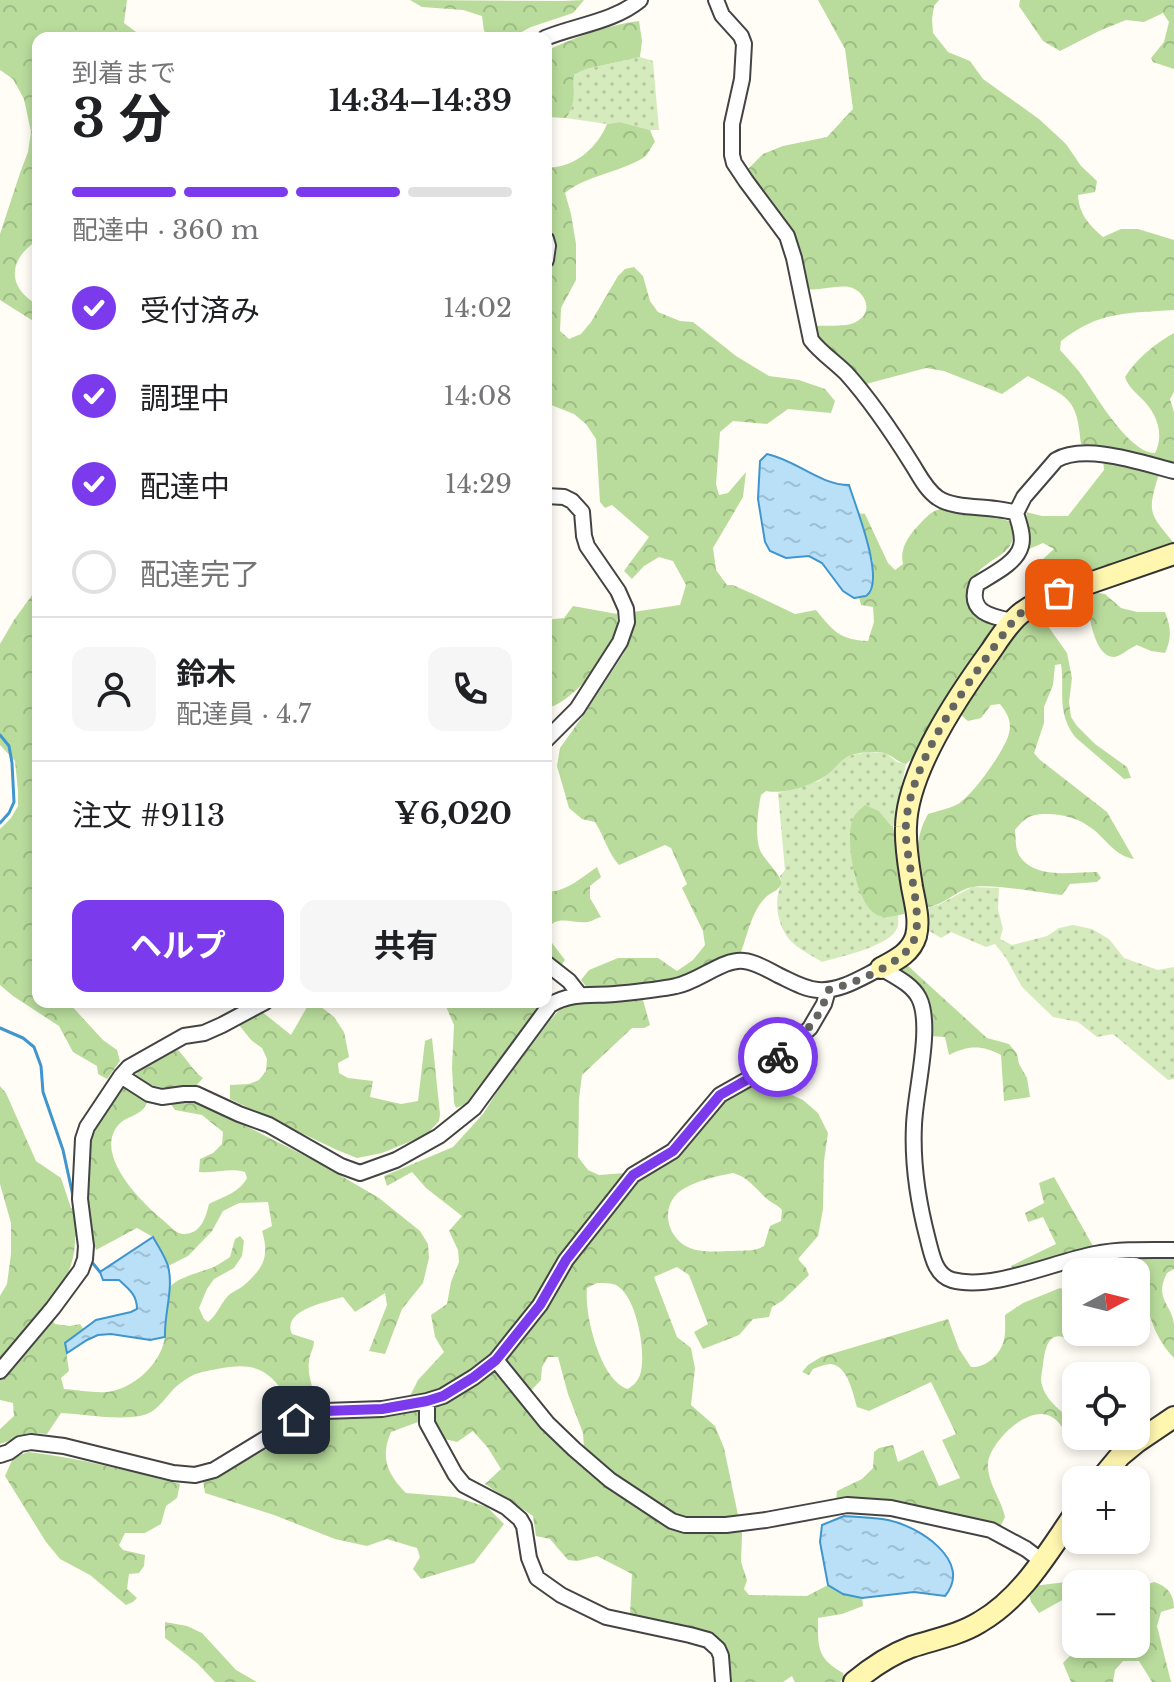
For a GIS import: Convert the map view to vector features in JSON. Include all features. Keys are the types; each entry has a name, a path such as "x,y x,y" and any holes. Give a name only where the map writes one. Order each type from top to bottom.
{"street":[{"path":"552,36 610,17 631,8 640,0"},
{"path":"716,0 722,15 741,36 744,44 742,79 732,124 734,163 787,236 811,340 845,372 882,415 922,481 938,499 1016,513"},
{"path":"1013,621 981,610 976,604 975,590 977,584 1011,560 1021,547 1016,513 1024,497 1056,460 1074,454 1104,455 1174,471"},
{"path":"552,496 572,501 582,512 587,546 618,591 626,609 627,622 620,642 577,709 552,734"},
{"path":"552,1004 580,995 678,986 731,962 743,960 807,988 828,990 901,957 916,937 917,916 906,847 906,822 928,752 964,690 1022,612 1059,593 1174,554"},
{"path":"552,968 580,995"},
{"path":"881,968 909,986 918,994 922,1004 925,1035 914,1123 915,1170 932,1258 944,1277 973,1283 1096,1254 1174,1250"},
{"path":"0,1455 20,1444 31,1442 64,1446 185,1476 195,1475 214,1470 296,1420 311,1415 325,1411 382,1409 443,1396 496,1360 540,1305 566,1260 633,1175 673,1151 720,1095 766,1069 810,1028 818,1017 828,990"},
{"path":"0,1371 81,1270 86,1246 80,1199 83,1139 87,1127 121,1076 129,1067 184,1036 204,1033 254,1008"},
{"path":"121,1076 149,1094 162,1097 196,1094 269,1125 341,1166 360,1173 369,1172 448,1130 474,1108 548,1008"},
{"path":"496,1360 547,1423 574,1449 610,1480 672,1521 697,1527 766,1520 847,1505 891,1508 991,1530 1042,1561"},
{"path":"427,1401 427,1423 455,1474 464,1485 506,1507 520,1519 537,1578 561,1595 606,1617 708,1640 721,1656 723,1682"},
{"path":"1112,1466 1137,1442 1174,1417"},
{"path":"854,1682 886,1658 957,1633 981,1622 1005,1605 1062,1532"}],"green space":[{"path":"0,0 127,0 124,23 136,32 32,32 32,245 16,264 15,273 20,290 32,301 32,320 0,300 0,234 28,152 31,132 24,99 13,79 0,70"},
{"path":"410,0 584,0 573,13 521,32 485,32 482,16 463,10 422,7"},
{"path":"818,0 939,0 934,6 933,33 948,52 970,61 983,79 1039,119 1066,144 1081,166 1097,181 1095,192 1078,195 1083,213 1093,228 1103,237 1121,229 1138,229 1174,240 1174,310 1128,313 1101,319 1061,341 1060,350 1125,435 1145,451 1155,453 1159,430 1155,416 1125,377 1147,352 1174,333 1174,392 1170,399 1174,412 1174,467 1158,477 1152,498 1155,519 1173,542 1170,549 1071,581 1061,568 1036,573 1032,569 1054,549 1043,543 1029,549 1026,512 1042,516 1068,516 1104,470 1102,449 1081,444 1077,416 1068,400 1028,376 1002,394 944,371 926,368 866,384 820,340 815,326 855,323 863,316 866,306 863,296 849,287 805,289 784,220 747,170 763,154 783,146 827,137 853,109 845,49"},
{"path":"1020,0 1174,0 1174,69 1153,62 1151,58 1164,42 1169,22 1163,13 1144,22 1126,20 1060,51 1043,41 1019,6"},
{"path":"639,21 642,41 640,57 586,69 573,75 573,103 569,113 566,118 552,117 552,48 615,25"},
{"path":"640,57 653,61 659,130 620,122 607,124 566,118 574,98 572,75"},
{"path":"620,122 650,130 655,142 643,158 583,182 565,193 576,244 576,280 561,308 560,331 569,339 581,334 618,276 625,269 634,267 643,276 650,301 658,312 680,321 693,322 736,356 769,376 799,380 825,389 835,401 831,413 788,409 767,424 733,421 720,432 716,484 719,495 728,493 746,472 743,497 713,548 716,570 727,585 795,614 816,610 838,633 850,639 868,641 874,622 873,607 861,605 859,597 866,596 873,561 857,513 865,514 888,563 895,570 903,564 903,550 909,537 936,510 956,508 994,516 1009,521 1013,533 1008,548 980,570 971,590 1000,625 915,756 906,764 884,753 855,754 810,784 792,790 766,791 761,795 757,824 759,846 782,883 758,908 741,952 672,982 588,989 581,980 589,970 618,958 658,958 677,971 693,960 705,945 703,931 682,888 687,884 671,848 665,845 619,865 595,822 582,819 569,808 557,766 560,748 624,653 633,612 680,605 686,585 673,561 659,557 644,566 632,579 624,571 649,537 612,505 605,508 600,502 596,439 586,424 574,414 552,405 552,267 556,243 552,232 552,167 575,161 591,149 607,124"},
{"path":"1092,592 1105,594 1121,608 1137,612 1165,612 1170,632 1165,653 1137,645 1116,657 1107,655 1097,643 1091,625 1086,601"},
{"path":"32,595 32,1008 74,1008 103,1040 117,1050 120,1061 107,1079 98,1074 97,1066 73,1052 59,1026 13,996 0,985 0,829 18,806 18,791 15,761 0,745 0,644"},
{"path":"573,606 617,614 617,631 606,654 588,678 566,699 552,706 552,619 564,618"},
{"path":"1034,614 1043,619 1067,653 1072,678 1071,717 1095,744 1127,767 1131,778 1124,779 1075,737 1069,728 1063,710 1061,664 1055,665 1053,685 1044,707 1044,723 1034,753 1107,812 1134,859 1117,851 1078,820 1037,814 1025,819 1015,830 1019,855 1026,863 1055,873 1097,872 1101,878 1097,882 1070,884 1062,895 976,886 929,907 922,902 917,868 920,835 928,814 958,804 971,792 1002,750 1010,729 1008,717 1000,704 991,705 981,718 968,721 961,715 1002,648"},
{"path":"868,752 886,753 897,762 906,764 893,828 879,811 890,917 898,915 898,925 893,934 875,945 822,962 788,938 778,915 780,876 785,870 778,793 819,781 842,759"},
{"path":"865,805 879,811 893,828 907,905 904,914 877,915 868,906 857,883 851,854 851,828 855,815"},
{"path":"597,867 601,877 590,886 590,898 601,917 588,922 552,924 552,891 566,887"},
{"path":"972,887 999,888 998,909 1003,929 1000,939 1012,945 1073,925 1092,929 1109,939 1124,958 1158,970 1174,967 1174,1079 1168,1080 1113,1034 1097,1037 1078,1022 1053,1017 1022,987 995,944 986,947 951,932 941,938 926,929 929,907"},
{"path":"552,943 565,960 560,967 552,960"},
{"path":"907,965 987,1038 1009,1044 1027,1078 1030,1097 1004,1101 1001,1055 988,1049 975,1048 949,1055 945,1037 929,1036 929,1021 893,970"},
{"path":"643,1000 650,1025 632,1028 582,1075 578,1157 588,1170 599,1175 625,1173 635,1181 720,1102 762,1078 770,1088 803,1100 818,1113 828,1133 818,1236 798,1259 809,1275 772,1307 769,1317 753,1319 739,1335 703,1349 694,1332 708,1324 689,1275 677,1267 654,1277 677,1337 691,1348 695,1368 691,1405 715,1426 724,1448 742,1534 741,1562 747,1580 744,1589 749,1595 807,1596 828,1585 843,1594 862,1598 863,1606 818,1618 820,1650 828,1662 843,1673 840,1682 795,1682 792,1676 783,1682 732,1682 727,1654 716,1636 630,1615 632,1574 597,1556 568,1560 550,1539 536,1536 533,1516 485,1484 501,1469 473,1431 457,1442 441,1438 433,1420 433,1394 410,1396 418,1380 444,1352 435,1337 431,1315 447,1304 459,1262 458,1250 449,1231 462,1216 426,1188 412,1172 387,1186 384,1176 453,1147 483,1114 502,1084 561,1008 585,1001","holes":["733,1173 747,1180 782,1210 781,1221 770,1226 764,1246 749,1250 714,1251 695,1250 684,1245 669,1224 672,1200 690,1185","597,1283 616,1285 630,1301 635,1313 641,1340 642,1366 638,1380 628,1389 609,1373 602,1360 591,1329 587,1288","548,1357 558,1357 583,1433 584,1448 577,1456 522,1400 541,1380 542,1367"]},
{"path":"306,1008 323,1008 334,1017 344,1032 349,1057 338,1063 339,1073 348,1078 373,1081 370,1097 401,1104 418,1101 425,1041 432,1038 439,1121 426,1135 382,1153 357,1158 230,1099 230,1085 249,1084 259,1080 266,1071 267,1059 262,1048 239,1025 261,1011 291,1035"},
{"path":"447,1008 538,1008 526,1030 471,1102 456,1108 452,1068 454,1025"},
{"path":"178,1050 203,1078 195,1087 156,1086 135,1076 144,1063"},
{"path":"0,1086 36,1161 61,1178 71,1208 85,1206 87,1141 102,1112 122,1086 135,1090 148,1101 142,1110 116,1128 111,1140 112,1153 134,1192 178,1233 190,1233 199,1228 209,1204 235,1191 247,1178 245,1172 240,1171 199,1172 200,1159 222,1144 223,1132 202,1115 175,1110 170,1103 185,1101 203,1104 321,1164 379,1198 420,1231 428,1244 429,1258 423,1283 402,1309 385,1354 369,1351 387,1305 385,1293 355,1312 343,1297 307,1308 293,1319 290,1326 292,1334 314,1341 309,1371 317,1401 307,1408 297,1409 264,1372 255,1368 233,1367 192,1376 147,1414 116,1417 61,1413 47,1434 31,1433 0,1444 0,1429 14,1416 13,1403 0,1400 0,1296 7,1284 11,1223 0,1184","holes":["268,1202 272,1226 262,1231 265,1255 260,1268 243,1286 229,1295 208,1322 199,1308 214,1279 234,1268 242,1256 244,1241 240,1236 235,1239 230,1257 170,1287 163,1346 145,1373 127,1386 107,1392 64,1389 61,1378 69,1371 65,1343 84,1330 80,1324 55,1324 46,1310 67,1276 75,1237 90,1232 96,1250 137,1228 153,1237 168,1266 188,1256 212,1231 223,1211 239,1203"]},
{"path":"1054,1177 1093,1246 1015,1271 1011,1266 1056,1244 1043,1217 1028,1222 1025,1213 1044,1203 1039,1183"},
{"path":"1174,1254 1174,1269 1167,1273 1162,1289 1174,1324 1174,1358 1159,1338 1150,1315 1150,1258 1111,1258 1111,1255"},
{"path":"1062,1289 1062,1337 1054,1337 1047,1345 1041,1383 1051,1401 1062,1412 1062,1428 1052,1417 1033,1415 1012,1427 990,1454 990,1477 1005,1517 1001,1525 888,1503 836,1500 837,1491 862,1479 873,1468 874,1452 893,1445 898,1462 923,1450 939,1486 960,1478 942,1440 956,1434 931,1382 869,1411 857,1407 849,1381 837,1366 831,1364 813,1369 809,1375 802,1372 808,1365 821,1357 948,1319 959,1349 971,1367 981,1366 1001,1348 1005,1337 1005,1315 1023,1303"},
{"path":"419,1410 418,1422 391,1432 386,1449 387,1465 406,1493 455,1497 487,1507 504,1524 474,1563 421,1579 413,1569 420,1557 417,1548 387,1539 367,1546 335,1539 205,1493 203,1481 312,1423 357,1413"},
{"path":"28,1452 85,1461 180,1484 177,1498 166,1506 161,1524 145,1533 125,1533 119,1545 123,1550 145,1555 144,1566 139,1573 129,1574 127,1589 137,1598 133,1602 126,1605 90,1575 60,1559 46,1542 5,1476 13,1458"},
{"path":"1062,1582 1062,1600 1039,1613 1029,1594 1033,1586"},
{"path":"1150,1583 1163,1586 1174,1603 1174,1608 1161,1612 1157,1626 1171,1682 1152,1682 1139,1661 1123,1661 1115,1670 1113,1682 1071,1682 1063,1663 1068,1658 1150,1658"},
{"path":"165,1622 187,1626 202,1633 236,1670 257,1682 215,1682 165,1638"}],"water":[{"path":"767,454 828,481 849,485 871,560 872,588 866,596 854,598 843,591 822,563 809,556 786,558 770,551 765,542 758,499 760,461"},
{"path":"153,1237 170,1275 165,1337 150,1340 98,1335 67,1353 65,1343 96,1320 137,1309 134,1296 126,1286 119,1280 103,1280 100,1272"},
{"path":"844,1516 888,1520 927,1537 948,1558 953,1570 952,1583 945,1596 914,1592 862,1598 843,1594 828,1585 820,1542 822,1525"}],"waterway":[{"path":"0,735 9,746 14,802 0,823"},
{"path":"0,1028 23,1038 34,1047 41,1066 43,1092 63,1150 73,1196"},
{"path":"91,1261 100,1272"}],"way so far":[{"path":"778,1057 810,1028 818,1017 828,990 881,968 901,957 911,947 916,937 917,916 906,847 906,822 911,798 928,752 964,690 1013,621 1022,612 1059,593"}],"route":[{"path":"296,1420 325,1411 382,1409 427,1401 443,1396 474,1377 496,1360 540,1305 566,1260 633,1175 673,1151 720,1095 766,1069 778,1057"}]}
